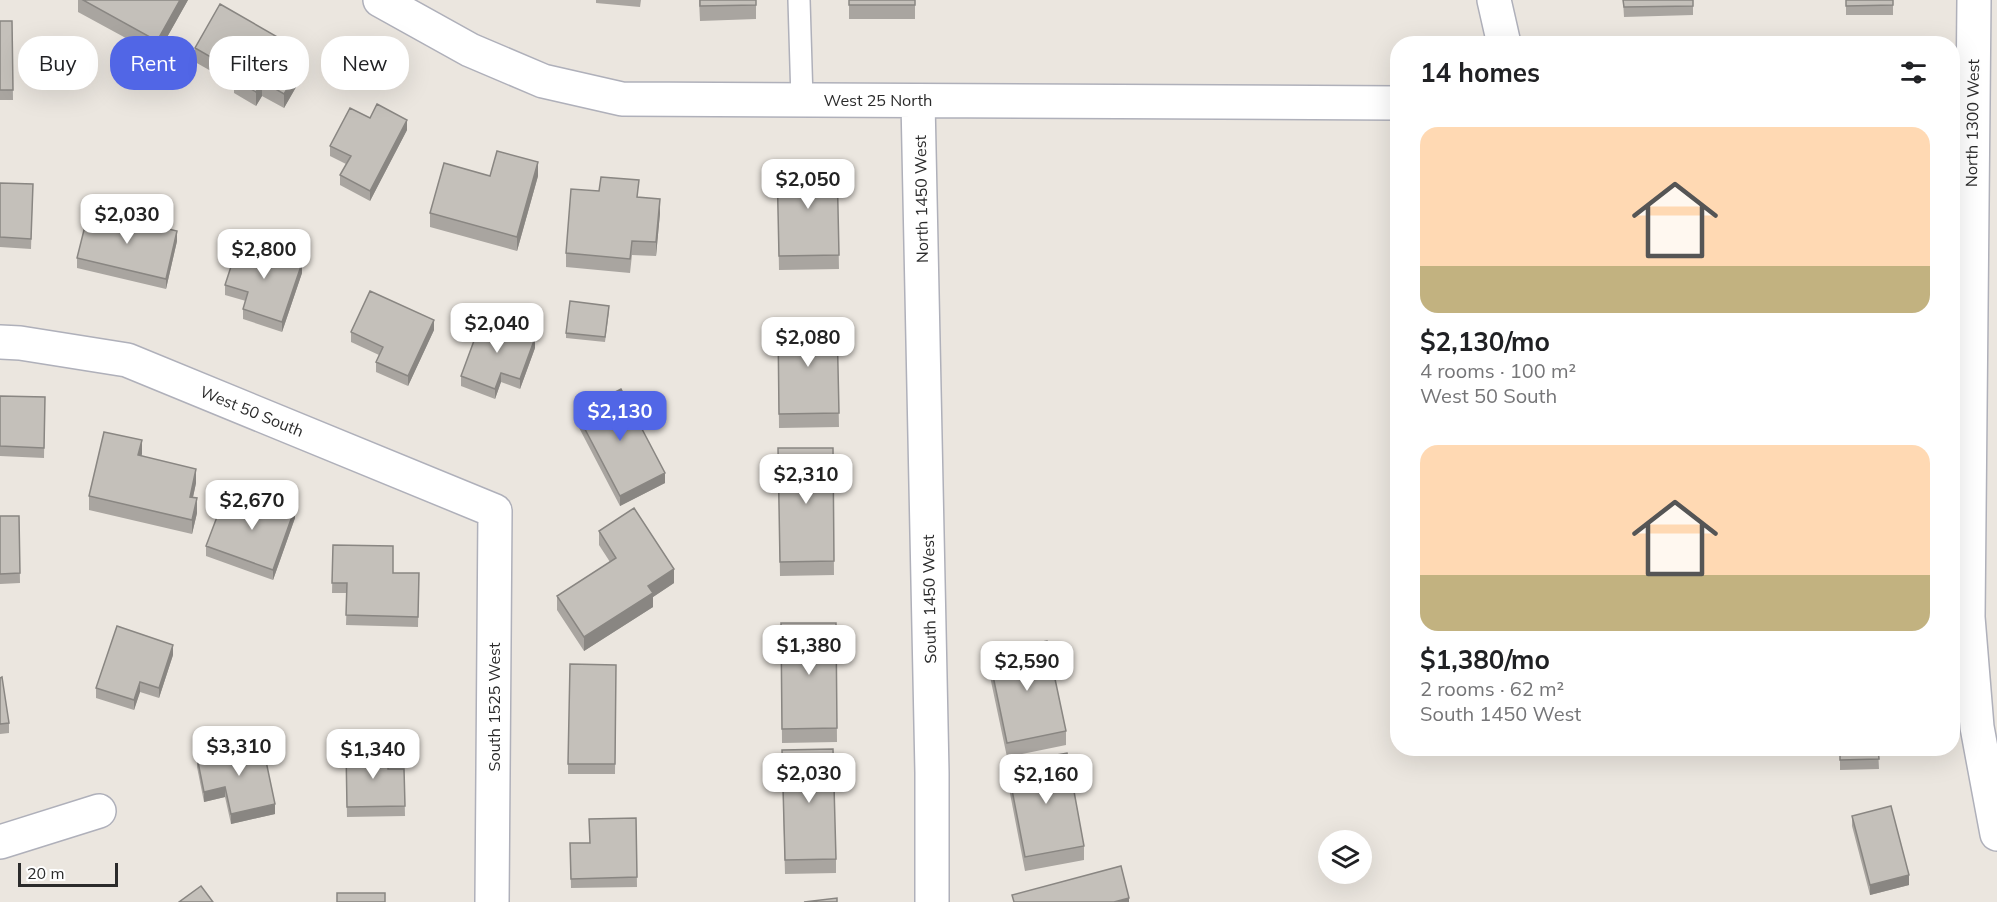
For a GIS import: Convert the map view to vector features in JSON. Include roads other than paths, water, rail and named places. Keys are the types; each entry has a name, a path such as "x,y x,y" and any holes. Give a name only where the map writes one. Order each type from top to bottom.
{"street":[{"path":"1494,0 1502,36"},
{"name":"North 1300 West","path":"1974,0 1971,247 1983,534 1968,617 1977,727 1997,834"},
{"name":"West 25 North","path":"396,4 470,50 543,81 622,99 1390,103"},
{"name":"North 1450 West","path":"918,101 923,297"},
{"name":"South 1450 West","path":"923,297 932,773 932,902"},
{"name":"West 50 South","path":"0,342 20,343 127,360 495,511"},
{"name":"South 1525 West","path":"492,902 495,511"},
{"path":"0,842 99,811"}],"lane":[{"path":"799,0 802,100"}]}
